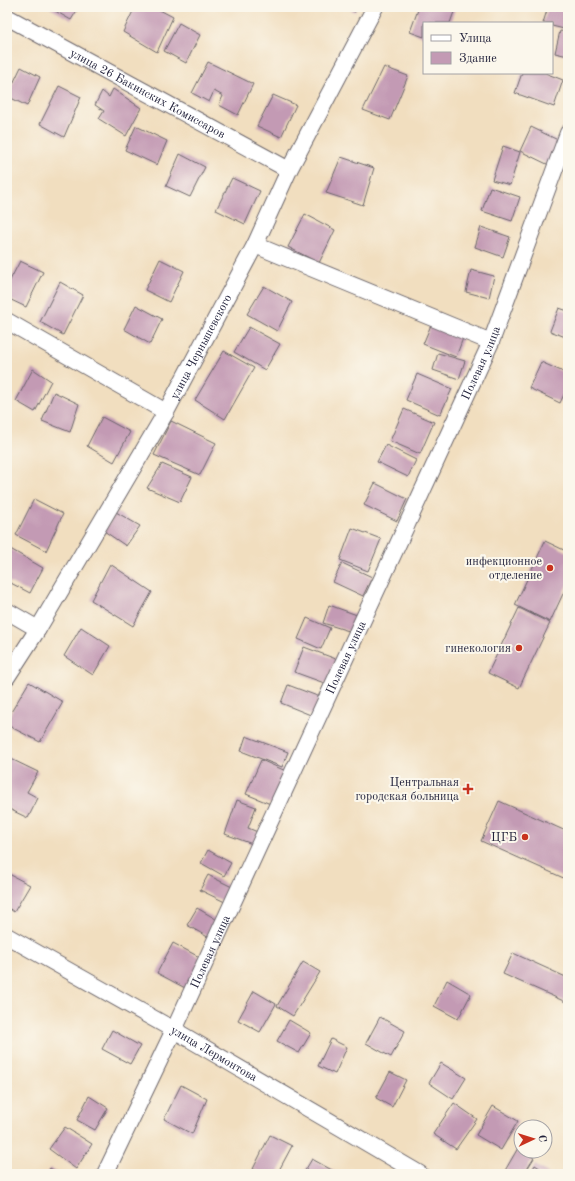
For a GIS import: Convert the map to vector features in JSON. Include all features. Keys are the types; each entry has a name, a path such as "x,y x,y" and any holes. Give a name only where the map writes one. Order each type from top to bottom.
{"street":[{"name":"улица Чернышевского","path":"7,676 38,629 166,412 255,245 288,170 375,7"},
{"name":"улица 26 Бакинских Комиссаров","path":"7,17 288,170"},
{"name":"Полевая улица","path":"105,1174 174,1030 491,342 568,133"},
{"path":"255,245 491,342"},
{"path":"7,321 166,412"},
{"path":"7,611 38,629"},
{"name":"улица Лермонтова","path":"7,936 174,1030 420,1174"}],"building":[{"path":"50,7 79,7 71,20"},
{"path":"135,7 154,7 173,17 157,52 123,32"},
{"path":"345,7 357,7 355,12"},
{"path":"419,7 451,7 455,9 450,22 423,22 423,37 410,32"},
{"path":"548,7 568,7 568,30 553,26 553,22 543,22"},
{"path":"179,23 200,35 186,63 164,51"},
{"path":"560,31 568,32 568,56 555,53"},
{"path":"208,62 253,84 238,115 219,105 223,96 214,91 209,102 192,93"},
{"path":"21,67 40,77 27,106 7,96"},
{"path":"384,67 408,76 390,120 363,110"},
{"path":"522,74 548,74 563,80 554,107 515,93"},
{"path":"59,86 81,97 64,137 40,124"},
{"path":"113,89 141,108 126,136 99,119 104,111 95,105 102,91 109,97"},
{"path":"273,95 296,105 281,137 257,126"},
{"path":"136,126 167,141 157,165 125,150"},
{"path":"531,127 562,142 551,166 520,151"},
{"path":"503,146 520,152 510,185 492,180"},
{"path":"180,154 205,167 190,197 166,186"},
{"path":"341,157 374,168 363,205 326,193"},
{"path":"232,178 260,191 245,224 216,210"},
{"path":"490,187 520,197 512,221 482,211"},
{"path":"305,214 335,230 319,263 288,247"},
{"path":"481,227 510,237 503,257 475,247"},
{"path":"160,259 184,271 169,302 145,290"},
{"path":"20,261 43,272 26,307 7,298 7,286"},
{"path":"471,270 494,276 489,298 466,292"},
{"path":"60,282 83,295 63,335 40,322"},
{"path":"264,286 292,302 277,331 247,314"},
{"path":"136,305 162,319 150,344 124,329"},
{"path":"559,308 568,311 568,338 550,331"},
{"path":"431,325 463,338 456,357 423,344"},
{"path":"249,327 280,344 265,370 234,352"},
{"path":"224,351 254,368 225,419 195,400"},
{"path":"438,353 465,361 459,379 433,370"},
{"path":"541,362 568,374 568,386 560,403 529,388"},
{"path":"33,369 51,381 35,412 16,401"},
{"path":"417,374 452,389 440,415 406,400"},
{"path":"54,392 79,404 70,432 42,421"},
{"path":"404,409 434,422 420,454 390,441"},
{"path":"102,417 130,432 114,462 87,446"},
{"path":"171,421 216,443 200,475 154,455"},
{"path":"386,445 416,460 408,477 377,462"},
{"path":"162,464 192,477 180,502 147,488"},
{"path":"375,483 407,499 397,521 364,505"},
{"path":"34,499 63,514 46,551 16,535"},
{"path":"116,512 140,526 126,546 104,531"},
{"path":"352,528 381,539 368,571 340,560"},
{"name":"инфекционное отделение","path":"545,541 568,552 568,583 550,622 515,605"},
{"path":"7,547 43,568 30,593 7,581"},
{"path":"342,563 372,577 363,596 333,582"},
{"path":"110,564 152,592 133,626 91,600"},
{"path":"329,605 357,615 352,632 323,623"},
{"name":"гинекология","path":"519,608 550,623 519,688 488,673"},
{"path":"307,618 330,628 321,649 298,639"},
{"path":"81,627 110,646 93,675 64,656"},
{"path":"304,647 336,659 327,684 294,672"},
{"path":"29,682 63,702 40,742 7,725 7,719"},
{"path":"288,685 320,697 313,716 281,703"},
{"path":"246,736 288,752 282,767 241,751"},
{"path":"7,757 38,772 27,792 38,798 28,818 7,808"},
{"path":"261,760 288,772 273,805 246,794"},
{"path":"237,800 256,807 248,828 260,833 255,845 225,834"},
{"name":"ЦГБ","path":"499,801 568,832 568,880 481,841"},
{"path":"208,850 231,863 224,876 201,863"},
{"path":"9,874 30,885 14,912 7,907 7,877"},
{"path":"208,875 234,888 227,903 200,890"},
{"path":"197,908 221,922 211,939 187,925"},
{"path":"173,943 203,959 187,989 157,973"},
{"path":"513,953 568,978 568,1003 503,974"},
{"path":"303,962 320,972 293,1016 277,1006"},
{"path":"447,980 471,994 458,1019 434,1006"},
{"path":"254,991 276,1004 260,1032 238,1020"},
{"path":"380,1017 405,1031 391,1057 366,1043"},
{"path":"289,1020 311,1033 299,1053 277,1041"},
{"path":"112,1030 140,1046 130,1064 102,1049"},
{"path":"331,1039 347,1047 335,1074 318,1066"},
{"path":"441,1063 466,1078 453,1099 429,1083"},
{"path":"390,1072 406,1080 392,1107 376,1098"},
{"path":"181,1085 207,1099 192,1134 164,1119"},
{"path":"89,1096 108,1108 95,1130 77,1120"},
{"path":"454,1103 477,1119 456,1149 433,1134"},
{"path":"493,1106 515,1119 513,1119 513,1130 501,1150 476,1135"},
{"path":"65,1127 92,1144 76,1169 49,1149"},
{"path":"270,1135 292,1146 277,1174 264,1174 253,1169"},
{"path":"513,1157 513,1159 533,1159 524,1174 503,1174"},
{"path":"312,1159 339,1174 303,1174"},
{"path":"535,1165 549,1174 530,1174"},
{"path":"50,1168 59,1174 46,1174"}],"place":[{"name":"инфекционное отделение","path":"550,568"},
{"name":"гинекология","path":"519,648"},
{"name":"Центральная городская больница","path":"468,789"},
{"name":"ЦГБ","path":"525,837"}]}
